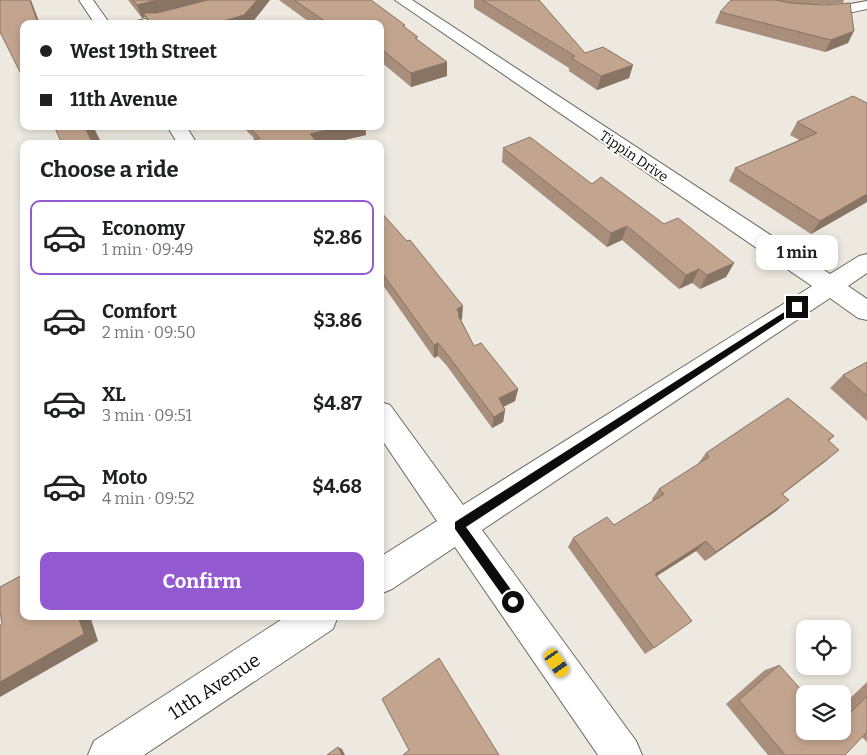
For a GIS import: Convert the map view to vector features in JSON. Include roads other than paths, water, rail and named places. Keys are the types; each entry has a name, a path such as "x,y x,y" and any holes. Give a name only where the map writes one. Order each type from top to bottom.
{"street":[{"path":"86,0 100,20"},
{"path":"158,20 237,0"},
{"name":"Tippin Drive","path":"402,0 867,311"},
{"path":"741,0 795,12 845,11 867,5"},
{"path":"384,574 867,262"},
{"path":"384,420 622,755"},
{"name":"11th Avenue","path":"108,755 314,620"}]}
